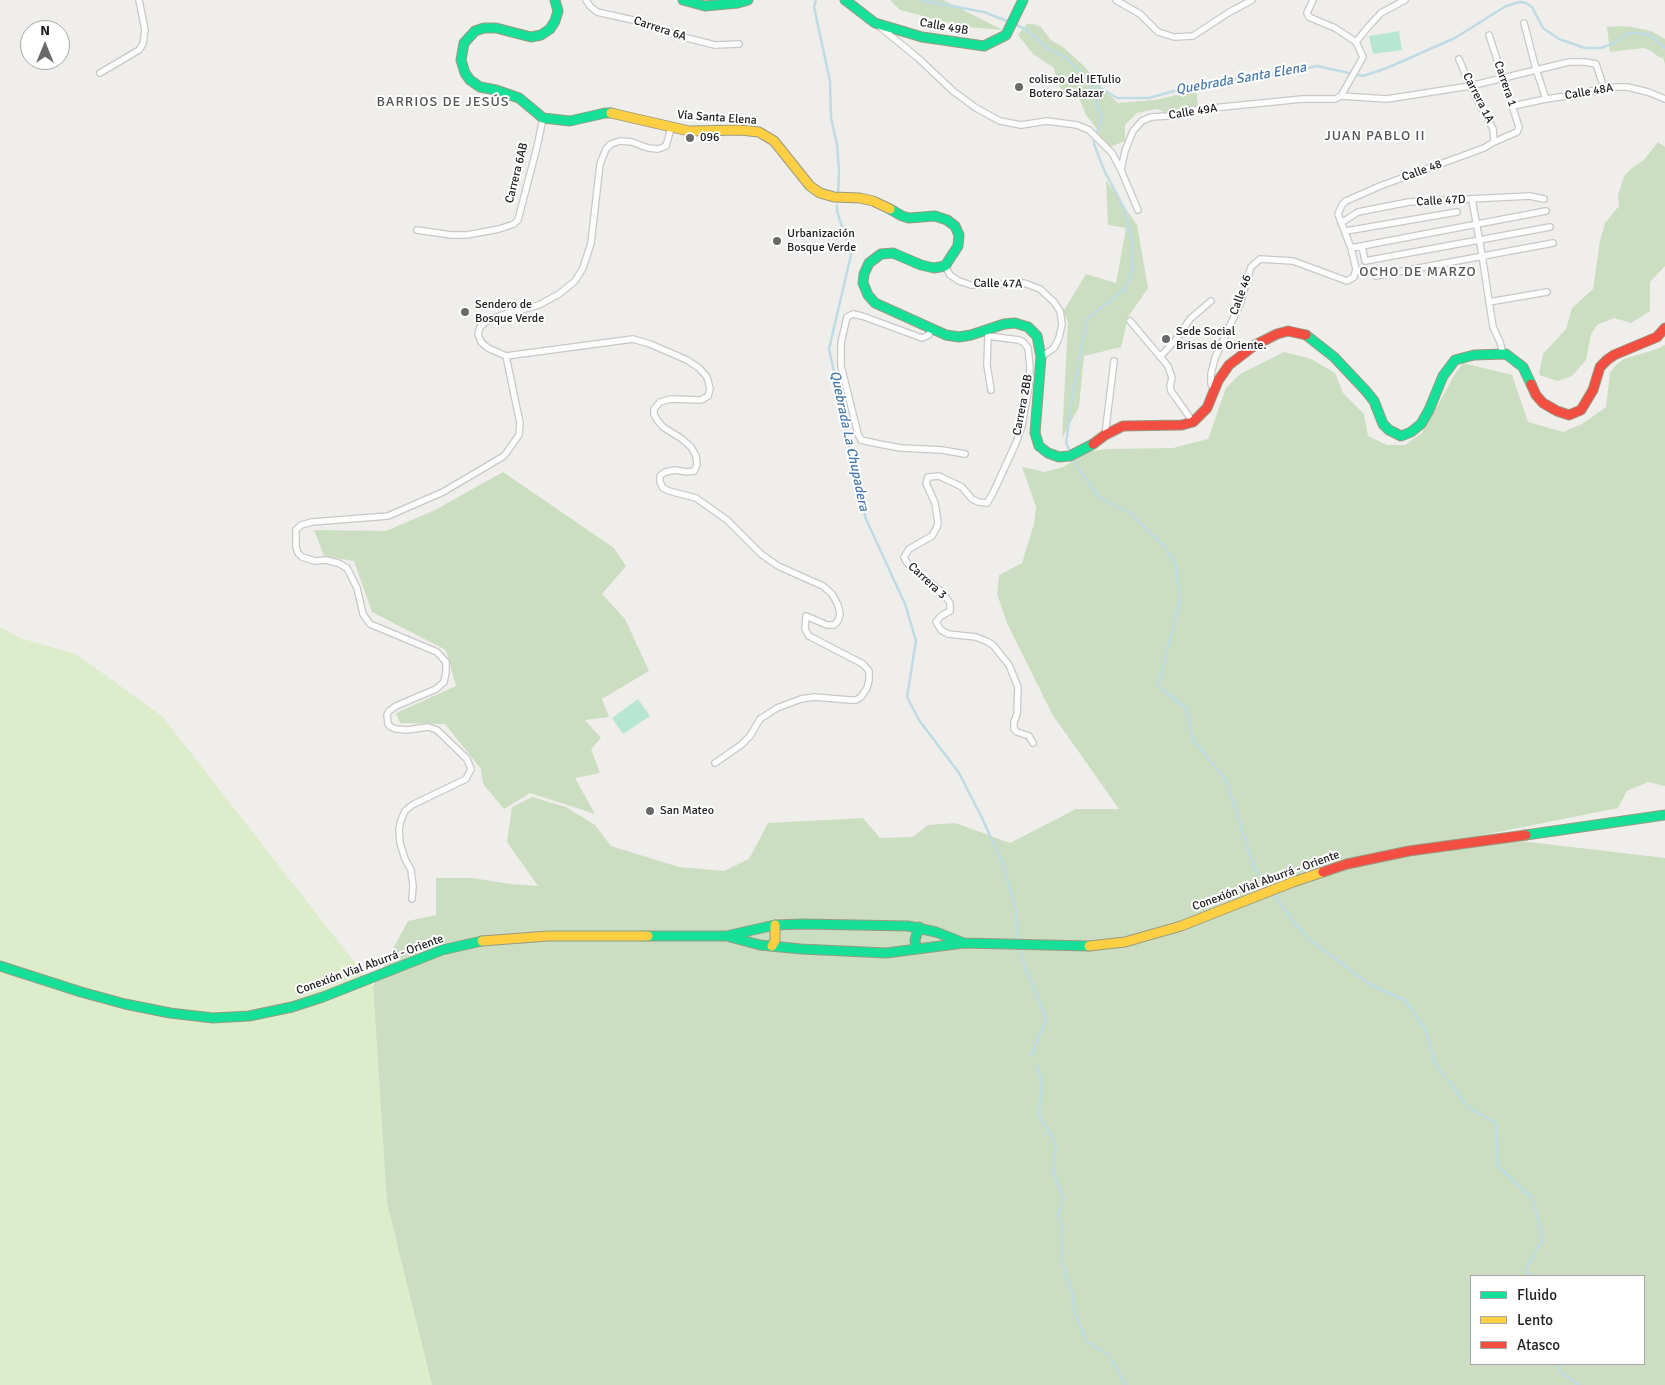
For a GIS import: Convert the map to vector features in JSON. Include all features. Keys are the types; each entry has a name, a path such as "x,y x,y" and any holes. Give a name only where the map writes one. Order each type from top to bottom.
{"main road":[{"path":"543,118 519,98 508,93 480,87 470,80 465,73 461,60 464,44 469,36 475,31 484,28 496,28 531,37 541,35 550,29 556,21 558,11 555,0"},
{"path":"683,0 707,3 738,3 748,0"},
{"path":"845,0 876,23"},
{"name":"Calle 49B","path":"876,23 922,36 984,46 1006,35 1021,4"},
{"name":"Vía Santa Elena","path":"543,118 570,121 605,113 614,113 671,128 696,131 740,130 759,132 774,141 810,186 820,194 874,201 909,218 935,216 947,220 955,226 958,235 958,246 945,266"},
{"path":"945,266 934,268 921,265 893,253 881,254 869,263 864,274 863,283 868,295 875,303 946,335 958,337 988,333 1004,324 1015,323 1028,327 1037,336 1041,357 1036,439 1038,446 1048,454 1059,457 1073,455 1088,448 1123,426 1182,425 1193,422 1207,408 1214,390 1229,365 1240,356 1277,334 1288,331 1308,336 1343,365 1374,401 1380,419 1384,424 1389,430 1401,436 1411,432 1420,424 1429,410 1443,376 1455,360 1474,355 1506,354 1514,358 1523,368 1536,395 1543,403 1557,412 1569,415 1581,410 1592,390 1600,367 1607,360 1614,354 1657,337 1665,328"},
{"name":"Conexión Vial Aburrá - Oriente","path":"724,936 760,945 886,953 968,943 1051,947 1125,942 1181,926 1292,882 1348,864 1409,851 1665,815"},
{"name":"Conexión Vial Aburrá - Oriente","path":"0,966 125,1004 170,1013 213,1018 249,1016 274,1011 323,997 442,950 475,942 508,938 548,936 724,936 775,925 803,924 908,926 936,932 968,943"},
{"path":"772,946 775,941 775,925"},
{"path":"916,948 915,940 919,928"},
{"path":"759,929 760,945"},
{"path":"927,948 936,932"}],"street":[{"path":"100,73 139,50 143,44 145,30 139,0"},
{"name":"Carrera 6A","path":"586,0 597,12 642,22 687,38 715,45 739,44"},
{"path":"1116,0 1140,14 1158,32 1174,37 1193,36 1252,0"},
{"path":"1313,0 1307,14 1309,17 1336,28 1356,42 1364,57 1341,96"},
{"path":"1356,42 1381,14 1405,0"},
{"path":"876,23 918,58 953,91 976,108 1000,121 1021,125 1047,121 1061,122 1077,124 1089,130 1112,153 1138,210"},
{"path":"1524,23 1546,99"},
{"name":"Carrera 1","path":"1489,35 1513,106 1519,127 1517,132"},
{"name":"Carrera 1A","path":"1459,59 1470,86 1493,129 1494,140"},
{"name":"Calle 49A","path":"1121,170 1125,151 1133,131 1142,121 1151,117 1168,116 1208,108 1302,99 1335,99 1341,96 1387,99 1470,86 1569,62 1596,64 1604,88"},
{"name":"Calle 48A","path":"1513,106 1604,88 1627,87 1648,92 1665,99"},
{"name":"Carrera 6AB","path":"417,230 466,236 514,224 518,220 543,118"},
{"path":"671,128 666,146 658,150 632,142 620,141 611,144 606,149 600,164 591,243 583,268 575,281 559,294 539,305 487,321 480,327 478,334 481,342 488,348 506,356 634,339 687,360 699,368 707,377 710,389 708,396 701,400 671,399 660,402 654,409 654,414 662,427 682,439 691,447 696,456 697,465 694,471 675,470 665,472 660,476 663,488 696,498 727,520 778,566 823,586 832,594 838,605 840,614 838,621 834,625 827,625 806,616 805,629 809,636 863,664 868,672 869,680 867,688 861,697 856,700 814,697 801,699 777,708 760,719 750,736 741,745 715,763"},
{"name":"Calle 48","path":"1341,223 1338,214 1346,201 1380,186 1484,148 1494,140 1517,132"},
{"name":"Calle 47D","path":"1341,223 1358,212 1409,202 1530,196 1544,199"},
{"path":"1472,199 1493,327 1503,354"},
{"path":"1341,223 1352,248 1546,211"},
{"path":"1346,232 1457,212"},
{"path":"1362,246 1365,261 1550,227"},
{"path":"1376,276 1553,242"},
{"name":"Calle 46","path":"1214,390 1211,384 1211,374 1215,358 1240,304 1251,267 1260,259 1293,261 1347,281 1354,277 1356,269 1352,248"},
{"name":"Calle 47A","path":"945,266 950,275 959,281 988,285 1024,283 1040,289 1054,302 1060,311 1062,324 1059,338 1054,348 1041,357"},
{"path":"1489,302 1547,292"},
{"path":"1160,356 1178,337 1190,319 1211,301"},
{"path":"931,328 928,336 922,338 862,316 853,314 847,318 841,343 841,366 858,434 862,440 878,444 965,454"},
{"path":"1130,321 1171,372 1171,391 1193,422"},
{"path":"988,333 987,365 991,390"},
{"name":"Carrera 2BB","path":"928,488 926,484 928,477 939,476 962,487 972,498 987,503 1015,445 1022,426 1031,376 1028,348 1023,342 988,333"},
{"path":"412,899 411,870 405,860 400,843 399,829 401,820 405,812 412,805 466,779 471,769 467,759 437,730 428,727 407,730 396,729 388,724 387,715 396,706 436,688 444,682 446,662 437,652 370,624 363,614 357,588 347,568 326,560 315,561 302,557 298,554 296,547 296,530 301,525 312,522 388,516 443,492 504,456 519,435 520,423 506,356"},
{"path":"1105,436 1114,361"},
{"name":"Carrera 3","path":"928,488 935,503 937,527 932,536 909,549 904,559 943,593 950,603 950,611 941,616 936,622 941,630 948,634 976,637 986,641 993,645 1008,665 1018,687 1018,714 1014,722 1014,729 1017,732 1030,736 1033,743"}],"green space":[{"path":"890,0 943,0 1003,30 965,27 900,10"},
{"path":"1027,24 1041,27 1051,40 1063,47 1085,67 1118,103 1155,100 1185,93 1196,88 1198,105 1167,113 1157,109 1137,113 1125,125 1125,141 1110,147 1100,137 1086,115 1078,96 1061,89 1056,79 1054,68 1033,54 1018,35"},
{"path":"1621,26 1651,31 1665,39 1665,64 1663,58 1643,48 1610,52 1607,27"},
{"path":"1399,31 1402,50 1373,54 1369,36"},
{"path":"1658,142 1665,147 1665,266 1650,282 1650,311 1631,323 1614,318 1597,325 1591,334 1586,360 1572,376 1558,381 1539,375 1543,354 1566,329 1572,308 1593,289 1600,241 1605,223 1619,206 1618,196 1624,176 1644,160"},
{"path":"1106,180 1137,225 1148,288 1128,317 1121,347 1084,356 1079,407 1062,438 1068,322 1063,312 1086,274 1116,283 1126,228 1108,225"},
{"path":"1665,345 1665,786 1648,782 1627,791 1618,808 1478,836 1665,858 1665,1385 432,1385 387,1203 373,986 408,921 436,915 436,878 472,878 538,886 507,842 512,807 532,797 566,807 595,825 611,846 679,867 724,871 749,859 768,823 863,818 880,838 913,837 928,825 955,823 1010,843 1076,809 1119,809 1052,714 1007,623 997,594 999,575 1022,563 1034,524 1036,507 1022,467 1045,472 1063,467 1090,451 1173,448 1208,439 1226,388 1240,374 1284,352 1311,359 1335,373 1343,393 1364,414 1368,436 1387,445 1405,445 1422,433 1463,363 1512,375 1528,422 1563,432 1582,424 1606,407 1610,373 1624,359"},
{"path":"503,472 614,548 626,566 602,594 625,619 649,671 602,699 609,717 585,720 601,738 591,749 600,773 575,778 595,814 530,793 504,809 483,784 481,769 445,724 400,723 396,713 456,686 446,650 372,612 354,561 324,556 314,530 386,531 435,510"},
{"path":"0,627 20,638 76,654 162,716 373,986 387,1203 432,1385 0,1385"},
{"path":"638,699 650,716 623,734 612,718"}],"waterway":[{"name":"Quebrada La Chupadera","path":"816,0 814,7 830,81 831,118 837,144 839,172 838,196"},
{"name":"Quebrada Santa Elena","path":"920,0 984,12 1009,22"},
{"name":"Quebrada Santa Elena","path":"1014,24 1027,30 1047,48 1065,57 1089,81 1117,98 1149,98 1199,84 1291,72 1317,66 1363,76 1387,68 1455,38 1506,6 1520,2 1532,7 1543,28 1559,39 1585,48 1601,48 1614,43 1629,33 1650,35 1665,48"},
{"path":"1071,453 1066,443 1073,392 1087,319 1125,289 1132,270 1132,240 1124,208 1104,170 1094,144 1102,119 1089,81"},
{"name":"Quebrada La Chupadera","path":"837,205 837,211 851,255 829,349 853,468 866,519 905,604 916,641 907,697 919,720 959,773 982,818 1002,862 1016,910 1019,941"},
{"path":"1073,458 1079,470 1100,498 1130,513 1164,546 1176,565 1180,600 1158,686 1186,708 1193,740 1226,780 1254,867 1295,924 1310,940 1369,984 1406,1001 1426,1031 1435,1063 1468,1107 1496,1123 1498,1166 1532,1198 1543,1238 1526,1269 1529,1275"},
{"name":"Quebrada La Chupadera","path":"1020,946 1024,965 1046,1019 1032,1055"},
{"name":"Quebrada La Chupadera","path":"1036,1066 1042,1080 1039,1116 1056,1144 1053,1171 1064,1200 1058,1214 1063,1232 1061,1253 1065,1274 1073,1294 1074,1311 1086,1341 1110,1356 1125,1385"},
{"path":"1558,1365 1559,1371 1579,1385"}],"traffic: fast":[{"path":"555,0 558,11 555,21 550,29 541,35 531,37 496,28 484,28 475,31 464,43 461,60 465,73 470,80 480,87 519,98 543,118 570,121 611,113"},
{"path":"683,0 705,6 738,3 748,0"},
{"path":"845,0 875,23 922,37 984,46 1006,35 1023,0"},
{"path":"890,209 909,218 935,216 947,220 955,226 959,235 958,246 945,266 934,268 921,265 893,253 881,254 869,263 864,274 863,283 868,295 875,303 946,335 959,337 971,335 1004,324 1015,323 1028,327 1037,336 1041,357 1035,433 1039,446 1048,453 1059,457 1070,456 1093,444"},
{"path":"1306,335 1334,357 1366,391 1374,401 1383,424 1389,430 1401,436 1411,432 1421,424 1443,376 1455,360 1474,355 1506,354 1523,367 1531,384"},
{"path":"1526,835 1665,815"},
{"path":"648,936 726,936 775,925 908,926 936,932 964,943"},
{"path":"916,948 915,940 919,927"},
{"path":"730,937 760,945 886,953 964,943 1089,946"},
{"path":"0,966 125,1004 170,1013 213,1018 249,1016 292,1007 323,997 442,950 482,941"}],"traffic: slow":[{"path":"611,113 689,131 740,130 759,132 774,141 810,186 820,193 834,197 860,198 873,201 890,209"},
{"path":"1089,946 1125,942 1181,926 1323,872"},
{"path":"772,946 775,941 775,925"},
{"path":"482,941 548,936 648,936"}],"traffic: jam":[{"path":"1531,384 1536,395 1543,403 1557,411 1569,415 1581,410 1593,390 1600,367 1607,360 1614,355 1657,337 1665,328"},
{"path":"1093,444 1105,435 1123,426 1182,425 1193,422 1207,408 1218,381 1229,365 1255,345 1277,334 1288,331 1306,335"},
{"path":"1323,872 1347,864 1409,851 1526,835"}],"place":[{"name":"coliseo del IETulio Botero Salazar","path":"1019,87"},
{"name":"096","path":"690,138"},
{"name":"Urbanización Bosque Verde","path":"777,241"},
{"name":"Sendero de Bosque Verde","path":"465,312"},
{"name":"Sede Social Brisas de Oriente.","path":"1166,339"},
{"name":"San Mateo","path":"650,811"}],"district":[{"name":"BARRIOS DE JESÚS","path":"443,102"},
{"name":"JUAN PABLO II","path":"1375,136"},
{"name":"OCHO DE MARZO","path":"1418,272"}]}
